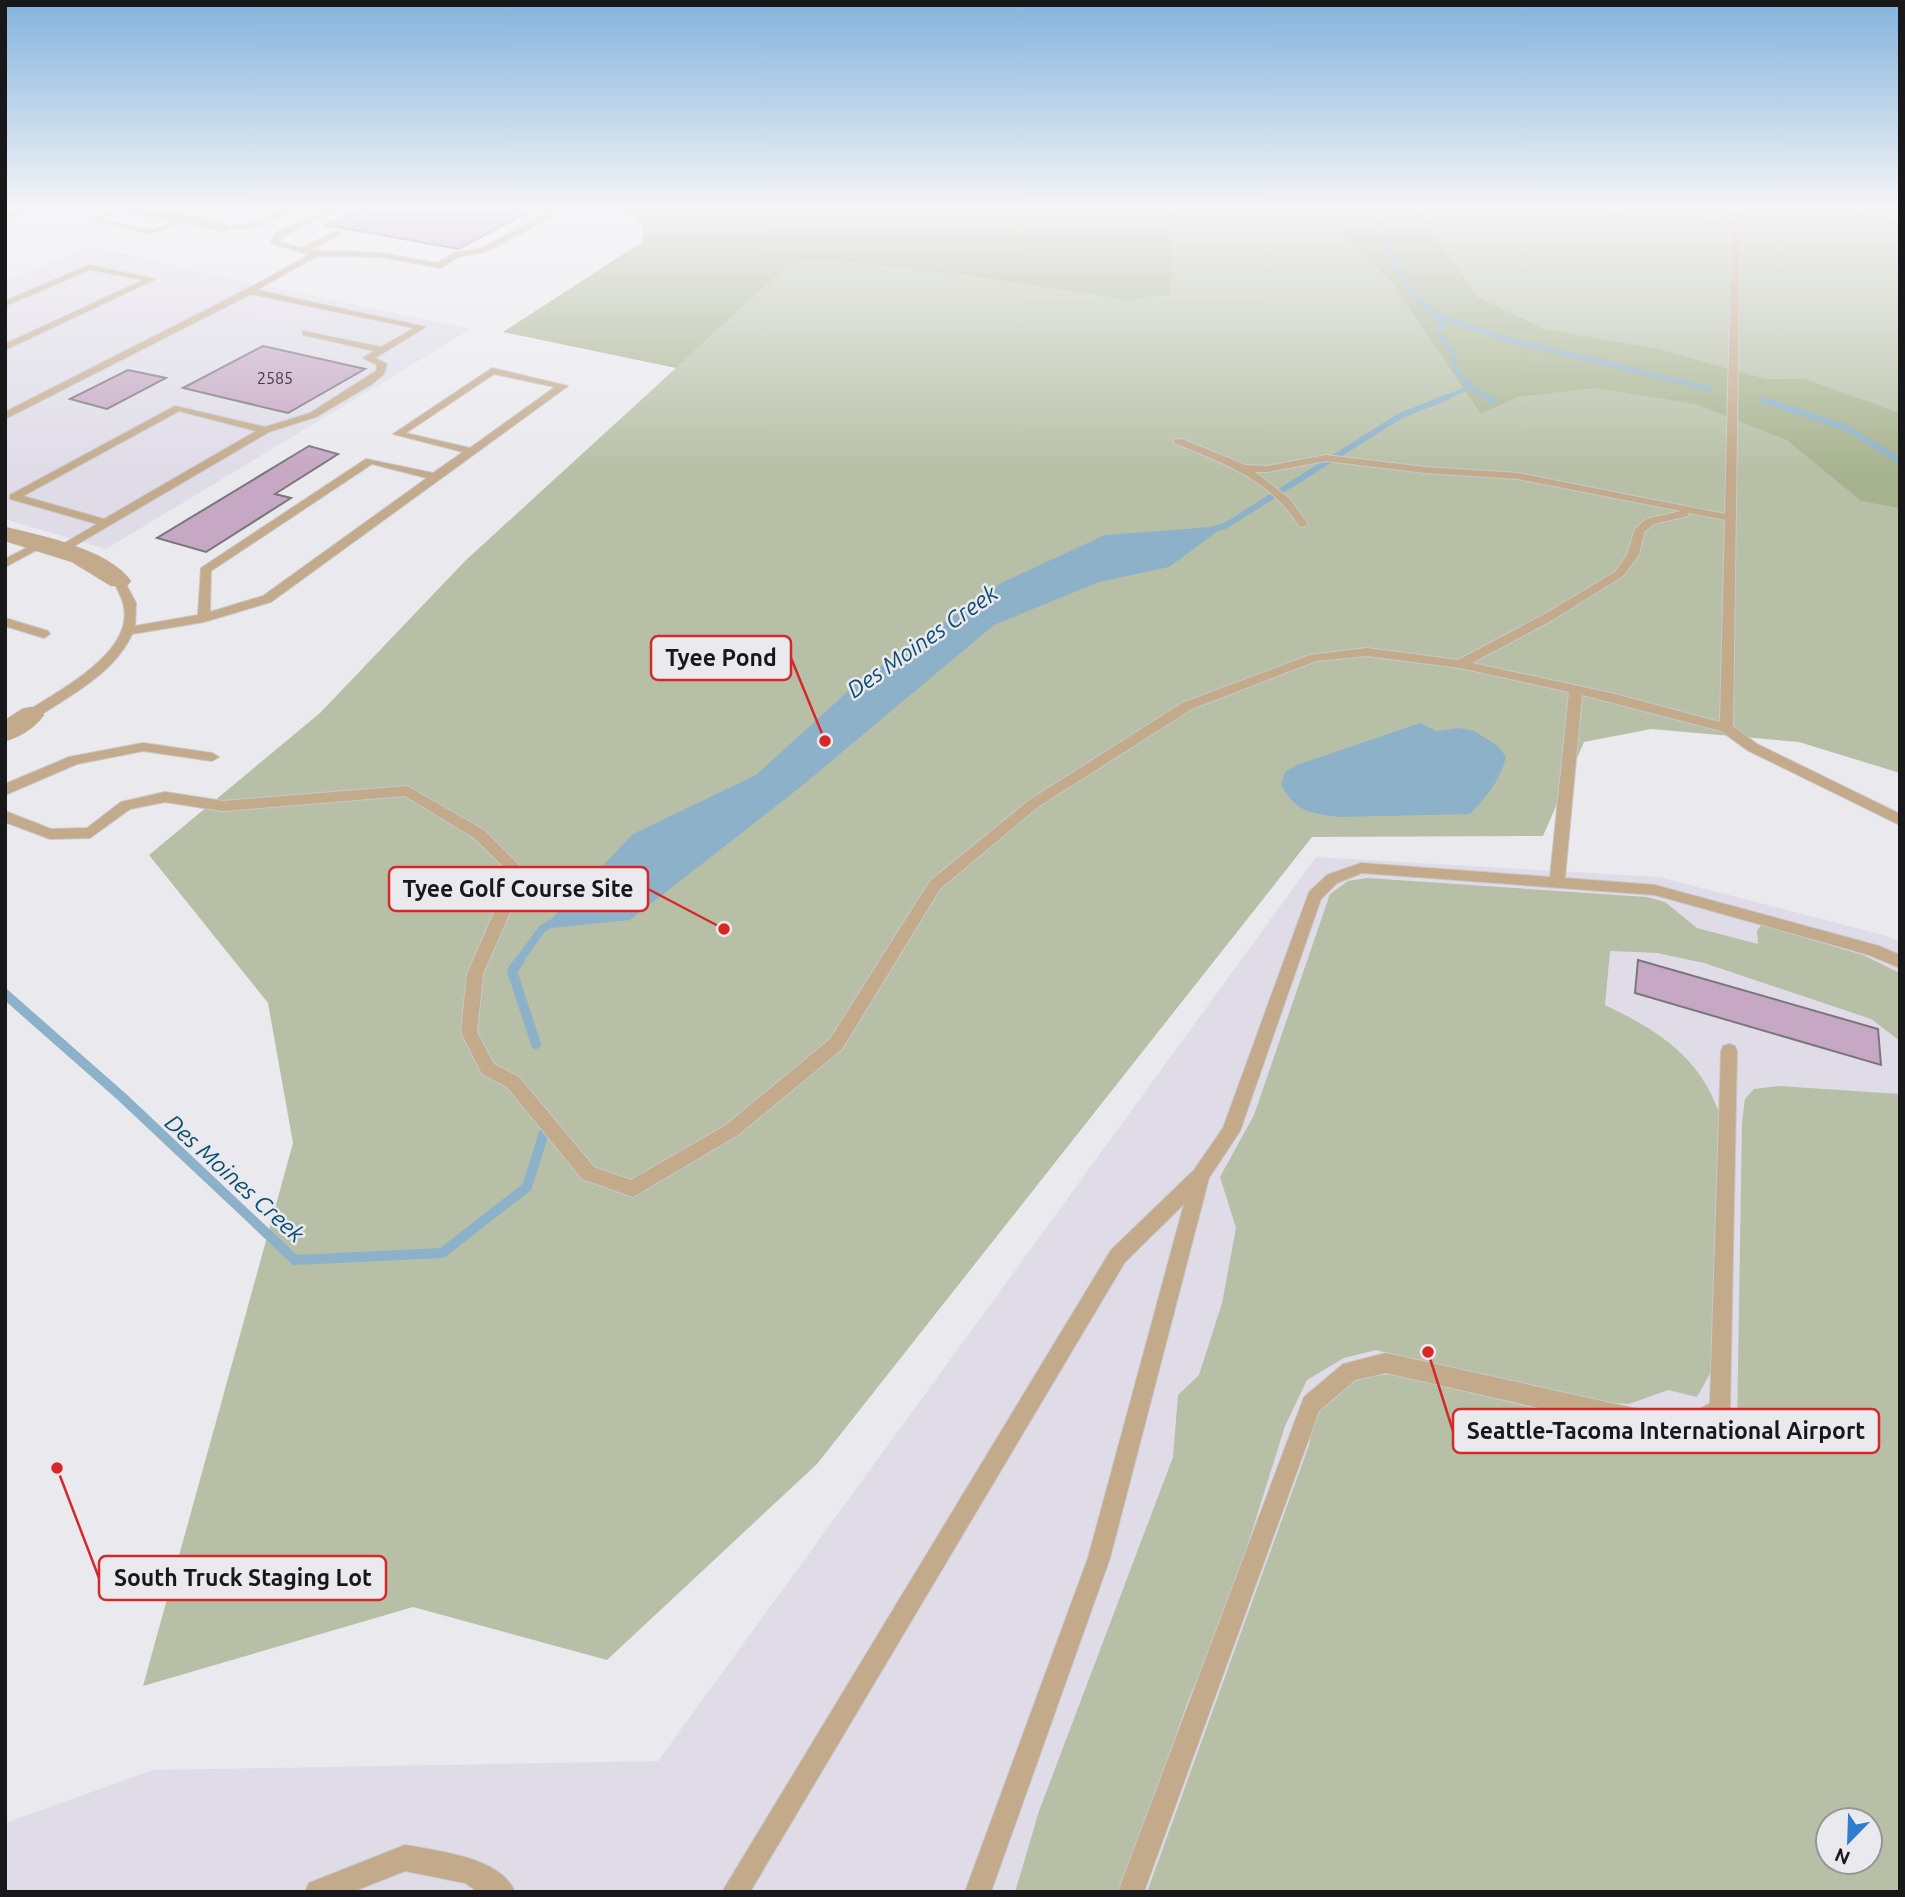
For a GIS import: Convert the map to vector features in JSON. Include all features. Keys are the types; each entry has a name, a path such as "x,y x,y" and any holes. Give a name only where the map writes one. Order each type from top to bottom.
{"street":[{"path":"5,534 85,559 119,580"},
{"path":"5,733 31,715"}],"lane":[{"path":"5,304 24,296"},
{"path":"5,347 116,296"},
{"path":"5,416 241,296"},
{"path":"5,565 106,523 265,430 313,415 381,372 382,364 368,358 422,327 272,296"},
{"path":"1726,728 1735,296"},
{"path":"306,333 383,350"},
{"path":"129,631 204,618 267,598 553,394 563,386 492,371 398,434 471,452"},
{"path":"106,523 14,497 178,408 265,430"},
{"path":"1178,441 1244,468 1286,500 1299,514 1303,524"},
{"path":"1244,468 1268,469 1326,458 1425,470 1518,477 1730,518"},
{"path":"204,618 205,570 370,461 435,477"},
{"path":"1460,664 1547,618 1619,575 1633,555 1639,531 1650,521 1696,512"},
{"path":"31,715 110,658 129,631 133,605 130,594 119,580"},
{"path":"5,622 44,634"},
{"path":"5,816 50,834 90,833 126,804 165,797 223,806 407,792 479,834 513,866 511,892 475,974 469,1032 488,1069 513,1082 588,1173 633,1189 732,1130 836,1044 935,885 1033,804 1187,706 1314,657 1367,652 1460,664 1576,689 1726,728 1752,747 1900,820"},
{"path":"1556,883 1576,689"},
{"path":"5,790 74,760 143,747 212,757"},
{"path":"735,1892 1118,1256 1200,1176 1231,1131 1314,896 1332,878 1361,868 1655,890 1873,950 1900,962"},
{"path":"1131,1892 1311,1404 1350,1371 1386,1363 1685,1430 1720,1409 1729,1051"},
{"path":"978,1892 1099,1558 1200,1176"},
{"path":"318,1892 405,1858 470,1871 502,1892"}],"shaded area":[{"path":"5,296 311,296 471,329 106,549 5,519"},
{"path":"1316,857 1659,877 1887,936 1900,942 1900,1892 5,1892 5,1823 153,1770 658,1761"}],"green space":[{"path":"559,296 755,296 676,368 503,332"},
{"path":"755,296 1097,296 1126,300 1155,296 1900,296 1900,773 1799,742 1651,729 1584,742 1543,836 1312,837 817,1464 607,1660 413,1607 143,1686 293,1143 268,1003 149,855 320,713 465,561"},
{"path":"1097,296 1160,296 1126,300"},
{"path":"1401,296 1476,296 1544,329 1658,349 1765,379 1804,379 1900,413 1900,508 1861,501 1787,440 1695,404 1596,388 1517,397 1481,414"},
{"path":"1367,878 1647,897 1665,902 1697,928 1758,944 1757,931 1761,925 1863,955 1900,973 1900,1041 1871,1019 1704,963 1657,953 1610,951 1605,1005 1642,1024 1674,1046 1700,1075 1719,1112 1718,1359 1697,1397 1668,1390 1629,1404 1582,1401 1376,1350 1344,1358 1307,1380 1285,1426 1233,1592 1188,1701 1121,1892 1015,1892 1039,1811 1173,1457 1178,1395 1199,1375 1222,1303 1236,1228 1220,1177 1254,1115 1330,894 1348,881"},
{"path":"1779,1086 1900,1094 1900,1892 1147,1892 1309,1445 1313,1419 1335,1394 1359,1377 1397,1374 1716,1453 1737,1427 1742,1123 1745,1099 1754,1089"}],"water":[{"path":"1225,526 1169,567 1099,582 994,625 798,789 630,920 542,929 633,834 756,775 856,684 1001,583 1105,535"},
{"path":"1420,723 1436,731 1459,728 1474,731 1498,746 1506,757 1492,788 1470,814 1328,816 1298,806 1281,784 1285,772 1297,765"}],"building":[{"path":"263,346 365,369 288,413 183,388"},
{"path":"128,370 166,378 107,409 70,399"},
{"path":"309,446 338,454 275,494 291,498 206,552 157,538"},
{"path":"1638,960 1878,1029 1881,1065 1635,993"}],"waterway":[{"name":"Des Moines Creek","path":"1416,296 1444,324 1438,333 1453,353 1455,369 1471,387"},
{"name":"Des Moines Creek","path":"1439,316 1509,340 1711,389"},
{"name":"Des Moines Creek","path":"1442,399 1471,387"},
{"name":"Des Moines Creek","path":"1471,387 1489,399"},
{"name":"Des Moines Creek","path":"1214,529 1225,526 1400,416 1447,397"},
{"name":"Des Moines Creek","path":"1487,397 1493,401"},
{"name":"Des Moines Creek","path":"1763,400 1847,428 1900,461"},
{"name":"Des Moines Creek","path":"518,962 542,929 550,924"},
{"name":"Des Moines Creek","path":"520,960 512,971 536,1044"},
{"name":"Des Moines Creek","path":"5,994 122,1097 295,1260 442,1253 527,1187 547,1123"}],"place":[{"name":"Tyee Pond","path":"825,741"},
{"name":"Tyee Golf Course Site","path":"724,929"},
{"name":"Seattle-Tacoma International Airport","path":"1428,1352"},
{"name":"South Truck Staging Lot","path":"57,1468"}]}
